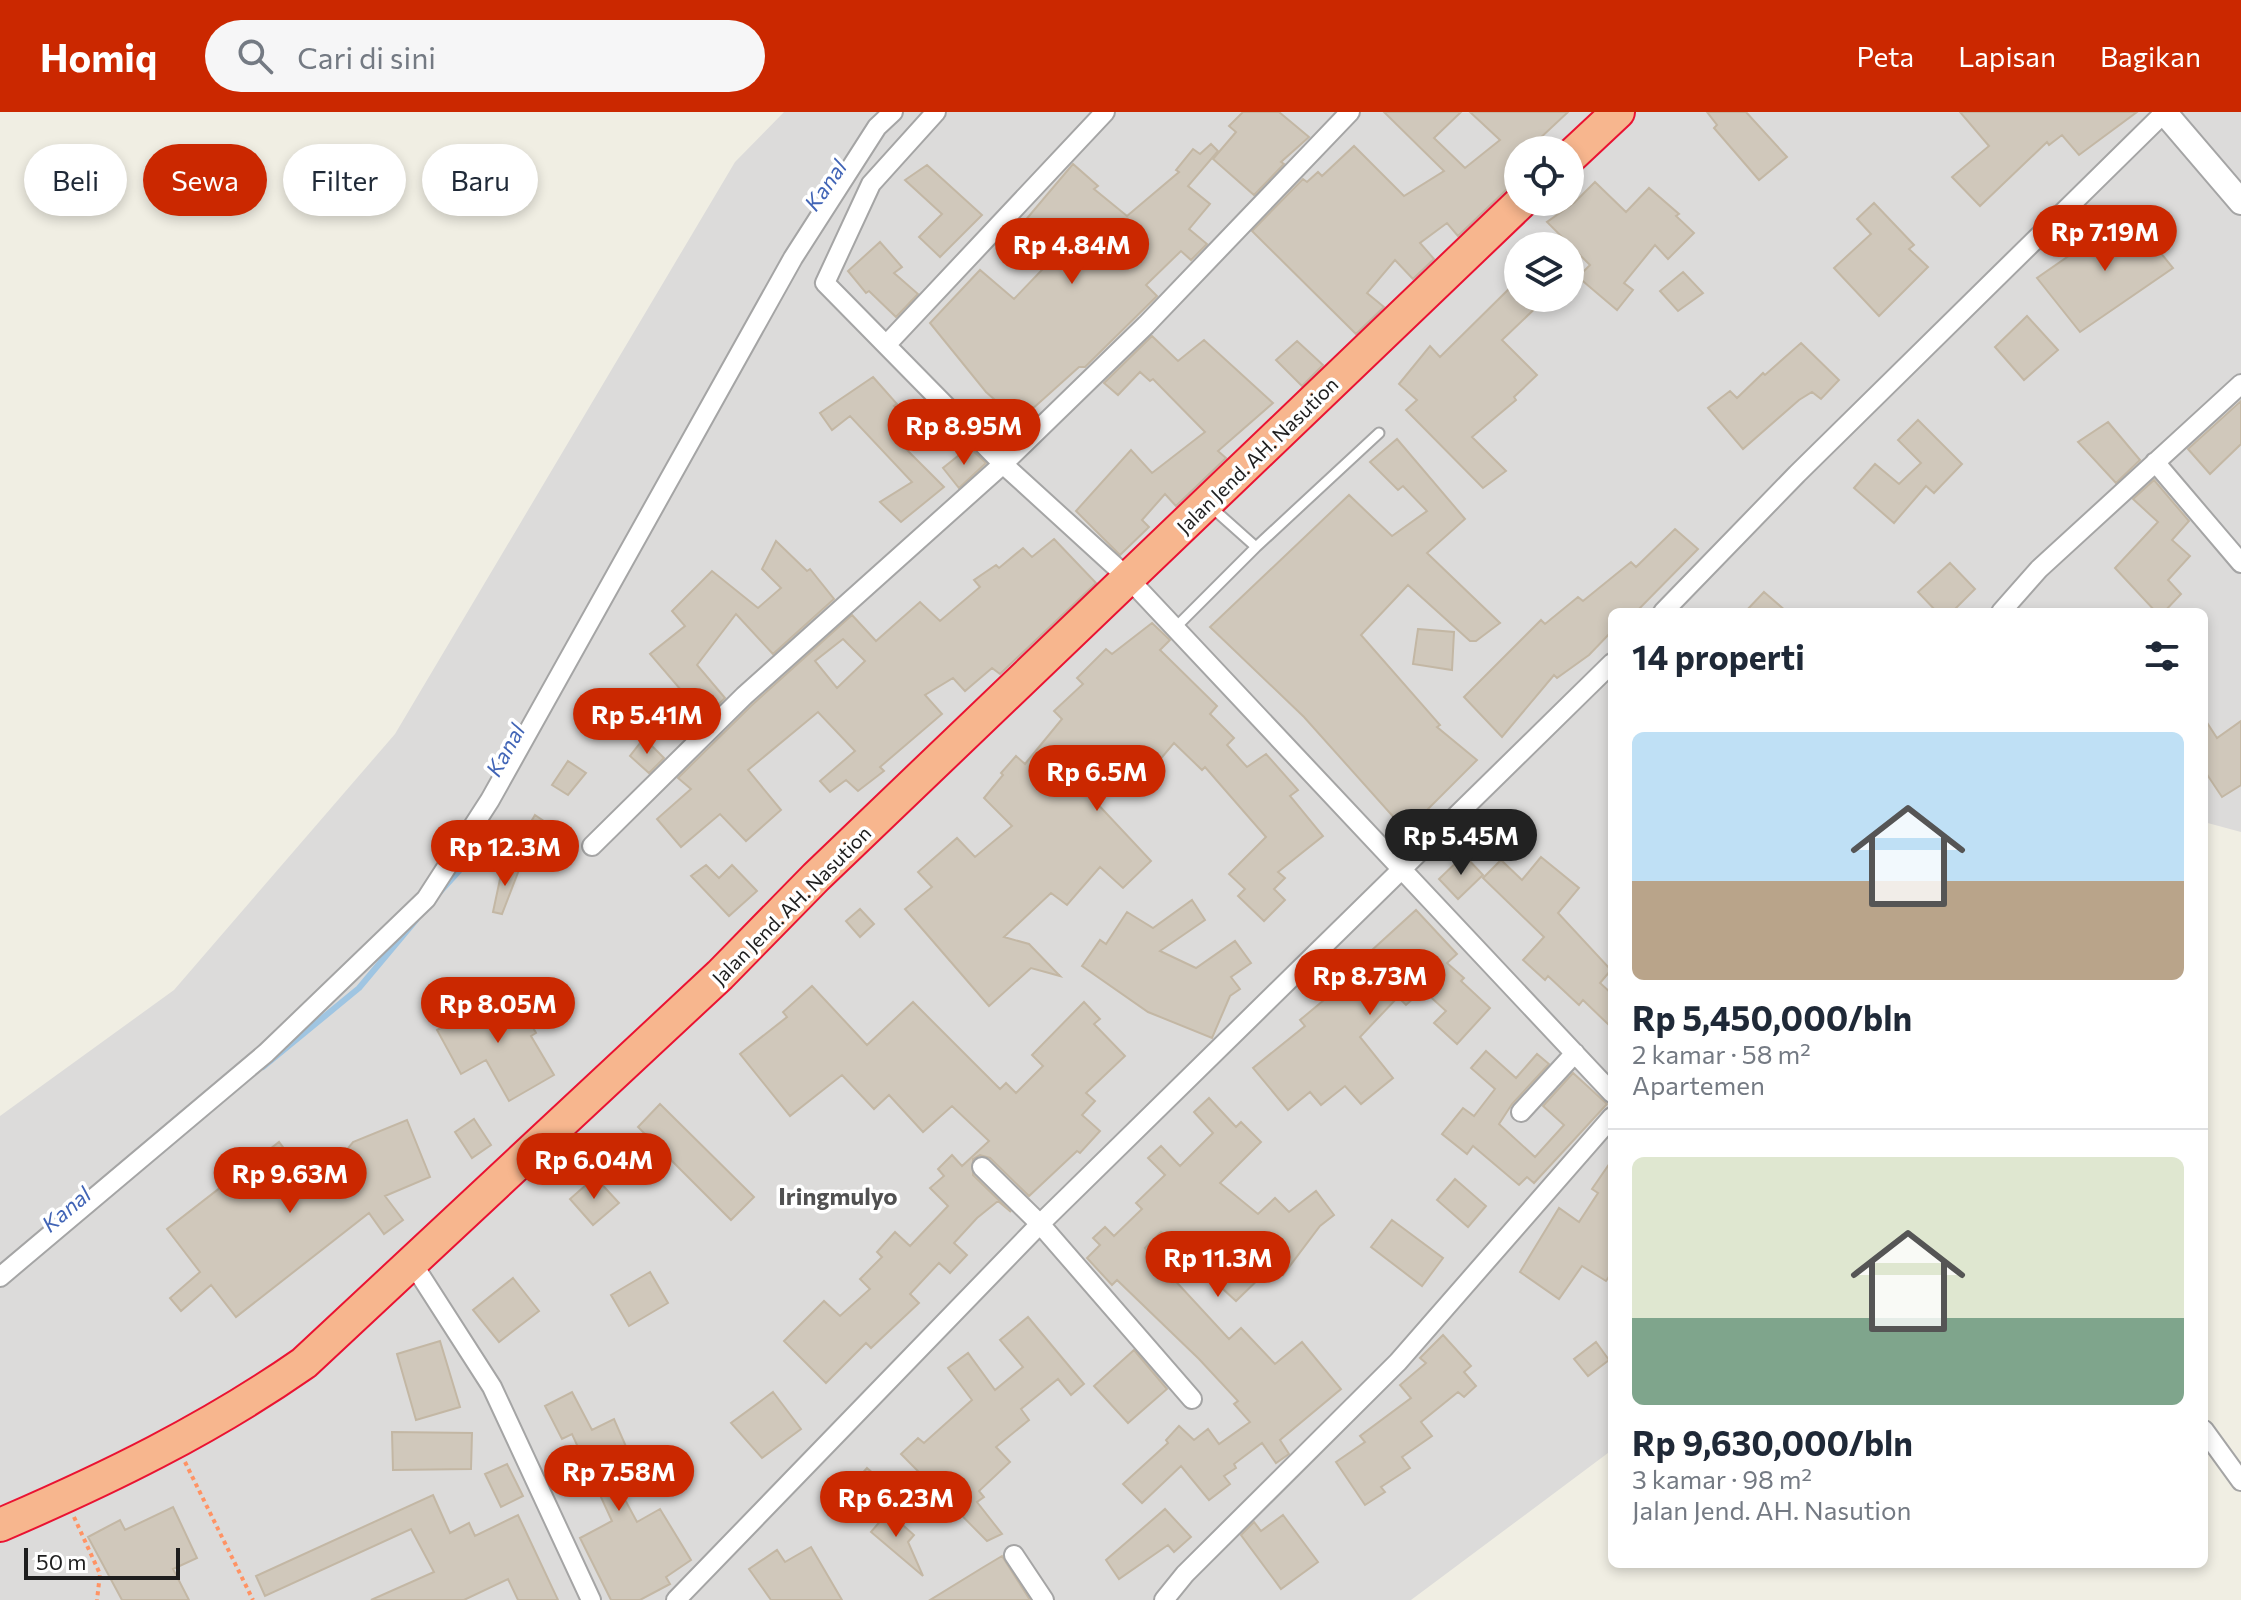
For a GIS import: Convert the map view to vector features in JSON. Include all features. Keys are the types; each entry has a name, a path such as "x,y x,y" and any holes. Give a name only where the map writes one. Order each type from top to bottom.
{"highway":[{"path":"1584,144 1618,112"},
{"name":"Jalan Jend. AH. Nasution","path":"0,1525 176,1443 240,1407 304,1363 720,975 1506,216"}],"street":[{"path":"0,1277 266,1053 426,899 497,787 793,258 877,127 893,112"},
{"path":"936,112 871,184 825,283 888,343 1003,464 1128,578 1608,1089"},
{"path":"888,343 1105,112"},
{"path":"592,846 744,696 1003,464 1146,325 1350,112"},
{"path":"1667,608 1797,474 2164,112 2241,202"},
{"path":"2005,608 2039,569 2241,384"},
{"path":"2155,462 2241,563"},
{"path":"676,1600 1040,1224 1608,667"},
{"path":"1521,1112 1575,1053"},
{"path":"1164,1600 1185,1574 1398,1362 1608,1122"},
{"path":"982,1167 1040,1224 1192,1399"},
{"path":"413,1264 492,1387 591,1600"},
{"path":"2208,1436 2241,1481"},
{"path":"1014,1555 1044,1600"}],"lane":[{"path":"1175,628 1256,547 1379,433"},
{"path":"1208,503 1256,547"}],"path":[{"path":"176,1443 253,1600"},
{"path":"65,1497 100,1574 97,1600"}],"shaded area":[{"path":"784,112 2241,112 2241,832 2208,823 2208,608 1608,608 1608,1453 1411,1600 0,1600 0,1116 174,990 395,734 735,162"}],"building":[{"path":"1243,112 1279,112 1309,137 1281,162 1284,164 1254,195 1213,159 1236,132 1229,126"},
{"path":"1384,112 1461,112 1434,138 1465,168 1500,140 1470,112 1568,112 1542,136 1504,136 1504,192 1458,236 1447,223 1420,243 1434,259 1413,279 1395,260 1367,293 1384,307 1356,334 1252,231 1303,179 1307,182 1318,172 1322,176 1354,146 1404,196 1444,171"},
{"path":"1707,112 1746,112 1787,157 1759,180 1714,128 1717,125"},
{"path":"1960,112 2137,112 2079,155 2062,135 2049,145 2047,142 1980,206 1952,177 1989,146"},
{"path":"1211,144 1218,151 1188,186 1210,204 1189,229 1207,244 1191,260 1181,251 1146,285 1157,296 1085,367 1079,367 1019,421 986,392 930,323 980,270 1014,299 1062,249 1023,223 1073,164 1098,186 1094,189 1127,216 1179,172 1176,170 1193,149 1200,154"},
{"path":"927,165 982,215 940,257 919,237 942,214 905,180"},
{"path":"1595,182 1626,212 1649,188 1679,214 1676,216 1694,233 1668,259 1655,245 1624,283 1633,290 1617,310 1584,282 1584,271 1590,265 1584,259 1584,232 1557,232 1547,222 1556,216 1584,216 1584,193"},
{"path":"1874,203 1914,245 1909,249 1928,267 1879,316 1834,268 1871,234 1857,219"},
{"path":"2129,214 2173,268 2080,332 2037,278"},
{"path":"880,242 902,267 894,273 918,294 896,317 869,291 866,293 848,271"},
{"path":"1683,272 1703,293 1678,311 1660,291"},
{"path":"1504,294 1504,312 1531,312 1502,340 1537,375 1514,397 1516,400 1472,437 1506,471 1483,488 1406,410 1417,400 1399,384 1430,346 1440,357"},
{"path":"2027,316 2058,350 2024,380 1995,347"},
{"path":"1152,336 1178,361 1204,340 1273,403 1218,451 1226,458 1176,506 1165,494 1142,520 1149,527 1120,555 1076,511 1131,450 1152,473 1205,432 1153,379 1150,381 1140,372 1118,395 1104,383"},
{"path":"1297,341 1323,365 1302,386 1276,360"},
{"path":"1801,343 1839,380 1821,399 1812,392 1799,400 1743,449 1708,408 1730,391 1737,398"},
{"path":"873,377 897,404 894,406 920,432 904,447 944,487 901,522 880,502 912,482 850,416 832,430 820,413"},
{"path":"2241,401 2241,444 2210,474 2188,449"},
{"path":"1918,420 1962,464 1934,493 1926,486 1894,523 1854,488 1875,464 1899,484 1921,463 1898,440"},
{"path":"2108,422 2140,460 2116,483 2078,442"},
{"path":"1397,439 1465,519 1427,553 1500,623 1476,641 1470,641 1408,585 1361,635 1440,725 1437,727 1477,760 1406,831 1304,717 1210,627 1349,495 1392,536 1427,511 1403,486 1398,490 1370,462"},
{"path":"969,447 986,463 959,488 943,468"},
{"path":"2154,480 2189,521 2172,540 2190,556 2168,580 2181,594 2168,608 2152,608 2115,568 2158,522 2133,499"},
{"path":"1675,529 1698,549 1640,608 1608,608 1608,635 1589,655 1557,678 1554,675 1502,737 1464,697 1541,620 1545,624 1578,597 1583,601 1631,562 1636,567"},
{"path":"1054,539 1096,583 1000,674 992,668 965,691 953,678 925,695 942,714 880,767 884,771 858,791 846,780 830,792 820,781 855,751 818,712 748,770 781,810 746,841 720,814 681,847 657,819 691,789 678,778 752,705 852,615 876,641 920,602 940,621 980,587 974,580 996,565 999,568 1023,548 1032,557","holes":["843,639 865,661 837,688 815,661"]},
{"path":"776,541 807,571 810,569 834,599 773,654 736,614 697,665 725,698 698,724 680,703 687,697 650,654 685,626 672,611 712,571 758,608 781,588 762,569"},
{"path":"1950,563 1975,589 1956,608 1933,608 1918,592"},
{"path":"1764,592 1782,608 1749,608"},
{"path":"1152,623 1170,640 1160,650 1217,706 1210,714 1234,738 1227,745 1247,767 1266,754 1298,790 1290,796 1323,836 1278,872 1285,878 1274,889 1285,900 1264,921 1238,896 1245,889 1229,874 1266,837 1205,767 1202,770 1174,743 1135,789 1116,771 1091,797 1151,861 1123,888 1100,867 1067,905 1051,893 1004,937 1029,944 1060,976 1031,968 989,1006 905,909 932,887 918,872 957,838 975,857 1012,826 984,798 1003,775 1001,773 1016,756 1025,764 1062,719 1054,711 1083,684 1077,678 1106,649 1112,654"},
{"path":"1418,629 1454,632 1452,670 1413,664"},
{"path":"2241,721 2241,785 2222,797 2208,776 2208,724 2217,738"},
{"path":"644,738 664,758 649,773 630,756"},
{"path":"568,761 586,773 568,795 552,785"},
{"path":"535,815 551,826 545,845 523,835"},
{"path":"1464,855 1483,875 1458,899 1439,879"},
{"path":"1541,857 1579,888 1558,913 1608,967 1608,974 1600,983 1608,990 1608,1024 1583,1000 1579,1005 1548,976 1545,980 1523,960 1544,937 1483,878 1501,860 1522,880"},
{"path":"503,865 519,870 502,914 493,912"},
{"path":"706,865 719,878 732,865 757,891 729,916 691,876"},
{"path":"1192,900 1205,920 1160,951 1196,968 1235,941 1251,963 1231,977 1240,989 1230,996 1212,1038 1148,1012 1082,966 1100,940 1106,944 1127,912 1153,928"},
{"path":"860,909 874,924 860,937 846,921"},
{"path":"1416,910 1457,954 1447,963 1490,1008 1457,1044 1434,1023 1446,1011 1423,990 1406,1005 1398,997 1360,1037 1393,1078 1361,1104 1345,1086 1321,1105 1310,1092 1288,1110 1253,1068 1305,1026 1300,1020 1330,995 1326,992"},
{"path":"812,986 867,1045 913,1002 1000,1089 1006,1083 1016,1093 1043,1066 1032,1055 1084,1002 1100,1019 1094,1024 1125,1056 1086,1093 1095,1101 1082,1115 1100,1131 1080,1153 1077,1151 1029,1196 990,1158 980,1155 973,1159 973,1175 1011,1212 998,1201 977,1218 954,1243 967,1255 950,1273 939,1263 910,1294 919,1303 871,1348 866,1343 826,1383 784,1341 824,1301 840,1316 870,1289 860,1279 882,1257 877,1252 895,1232 910,1246 948,1206 930,1188 944,1176 938,1169 952,1155 962,1166 989,1141 952,1106 923,1132 889,1095 874,1109 842,1075 790,1116 740,1054 787,1017 783,1012"},
{"path":"512,990 536,1033 531,1036 554,1075 509,1101 486,1060 461,1074 437,1030"},
{"path":"1486,1051 1516,1078 1537,1054 1549,1064 1512,1104 1499,1124 1535,1157 1564,1125 1543,1106 1573,1073 1607,1104 1534,1183 1527,1177 1519,1185 1473,1146 1467,1154 1442,1134 1463,1108 1474,1116 1495,1089 1471,1068"},
{"path":"1209,1098 1236,1127 1241,1122 1261,1142 1220,1183 1258,1214 1275,1198 1289,1212 1316,1191 1334,1215 1320,1226 1283,1275 1272,1266 1236,1301 1161,1232 1145,1248 1229,1339 1241,1328 1275,1364 1302,1342 1341,1389 1280,1440 1289,1454 1276,1463 1262,1443 1234,1464 1236,1468 1224,1476 1230,1484 1209,1500 1181,1466 1142,1503 1123,1484 1168,1443 1166,1440 1179,1426 1194,1440 1208,1429 1219,1444 1250,1422 1234,1404 1238,1401 1199,1359 1117,1280 1112,1285 1087,1258 1100,1245 1093,1238 1105,1227 1114,1236 1142,1209 1136,1203 1165,1175 1148,1158 1161,1146 1180,1166 1213,1133 1194,1112"},
{"path":"660,1104 754,1197 731,1220 638,1127"},
{"path":"474,1119 491,1145 472,1158 455,1132"},
{"path":"407,1120 430,1177 385,1196 403,1220 384,1234 369,1213 236,1317 211,1285 181,1311 170,1298 200,1272 167,1229 279,1142 315,1189 353,1142"},
{"path":"1608,1166 1608,1278 1606,1281 1582,1266 1559,1299 1520,1272 1559,1208 1579,1222 1598,1193 1592,1189"},
{"path":"595,1177 619,1203 593,1225 570,1199"},
{"path":"1455,1179 1486,1206 1468,1227 1437,1200"},
{"path":"1392,1220 1443,1258 1422,1286 1371,1247"},
{"path":"650,1272 668,1303 629,1326 611,1295"},
{"path":"513,1278 539,1311 499,1342 473,1310"},
{"path":"1028,1317 1084,1384 1071,1395 1058,1379 1021,1409 1029,1420 996,1447 1010,1462 979,1491 984,1497 977,1502 1002,1534 987,1541 901,1454 918,1438 924,1443 972,1400 948,1368 968,1353 995,1390 1023,1367 1000,1340"},
{"path":"1443,1335 1471,1366 1464,1372 1476,1386 1464,1397 1458,1392 1421,1422 1432,1436 1402,1457 1410,1468 1381,1487 1385,1492 1365,1505 1336,1462 1365,1442 1360,1436 1411,1398 1400,1385 1426,1363 1420,1358"},
{"path":"440,1341 460,1407 416,1420 397,1354"},
{"path":"1596,1342 1608,1361 1588,1376 1574,1359"},
{"path":"1134,1350 1167,1389 1128,1423 1094,1386"},
{"path":"572,1392 592,1430 614,1419 638,1474 616,1483 637,1522 660,1509 691,1560 666,1577 670,1584 640,1600 611,1600 580,1538 612,1521 572,1434 562,1439 545,1406"},
{"path":"773,1392 801,1429 762,1458 731,1423"},
{"path":"392,1432 472,1433 471,1469 393,1470"},
{"path":"507,1464 523,1496 501,1507 485,1474"},
{"path":"867,1468 897,1494 875,1519 845,1493"},
{"path":"433,1495 450,1533 469,1523 475,1536 518,1515 558,1600 518,1600 508,1579 464,1600 371,1600 434,1572 411,1529 265,1596 256,1576"},
{"path":"173,1507 197,1558 173,1569 189,1600 122,1600 88,1537 120,1520 125,1530"},
{"path":"1165,1509 1191,1537 1174,1552 1168,1545 1119,1579 1106,1560"},
{"path":"888,1512 914,1535 908,1542 923,1576 871,1532"},
{"path":"1283,1515 1318,1562 1281,1589 1241,1535 1254,1522 1261,1531"},
{"path":"811,1547 842,1600 771,1600 749,1569 777,1550 785,1562"},
{"path":"1002,1556 1030,1600 930,1600 982,1568"}],"waterway":[{"name":"Kanal","path":"439,893 459,871 483,826"},
{"name":"Kanal","path":"263,1067 359,988 416,920"}],"district":[{"name":"Iringmulyo","path":"838,1195"}]}
